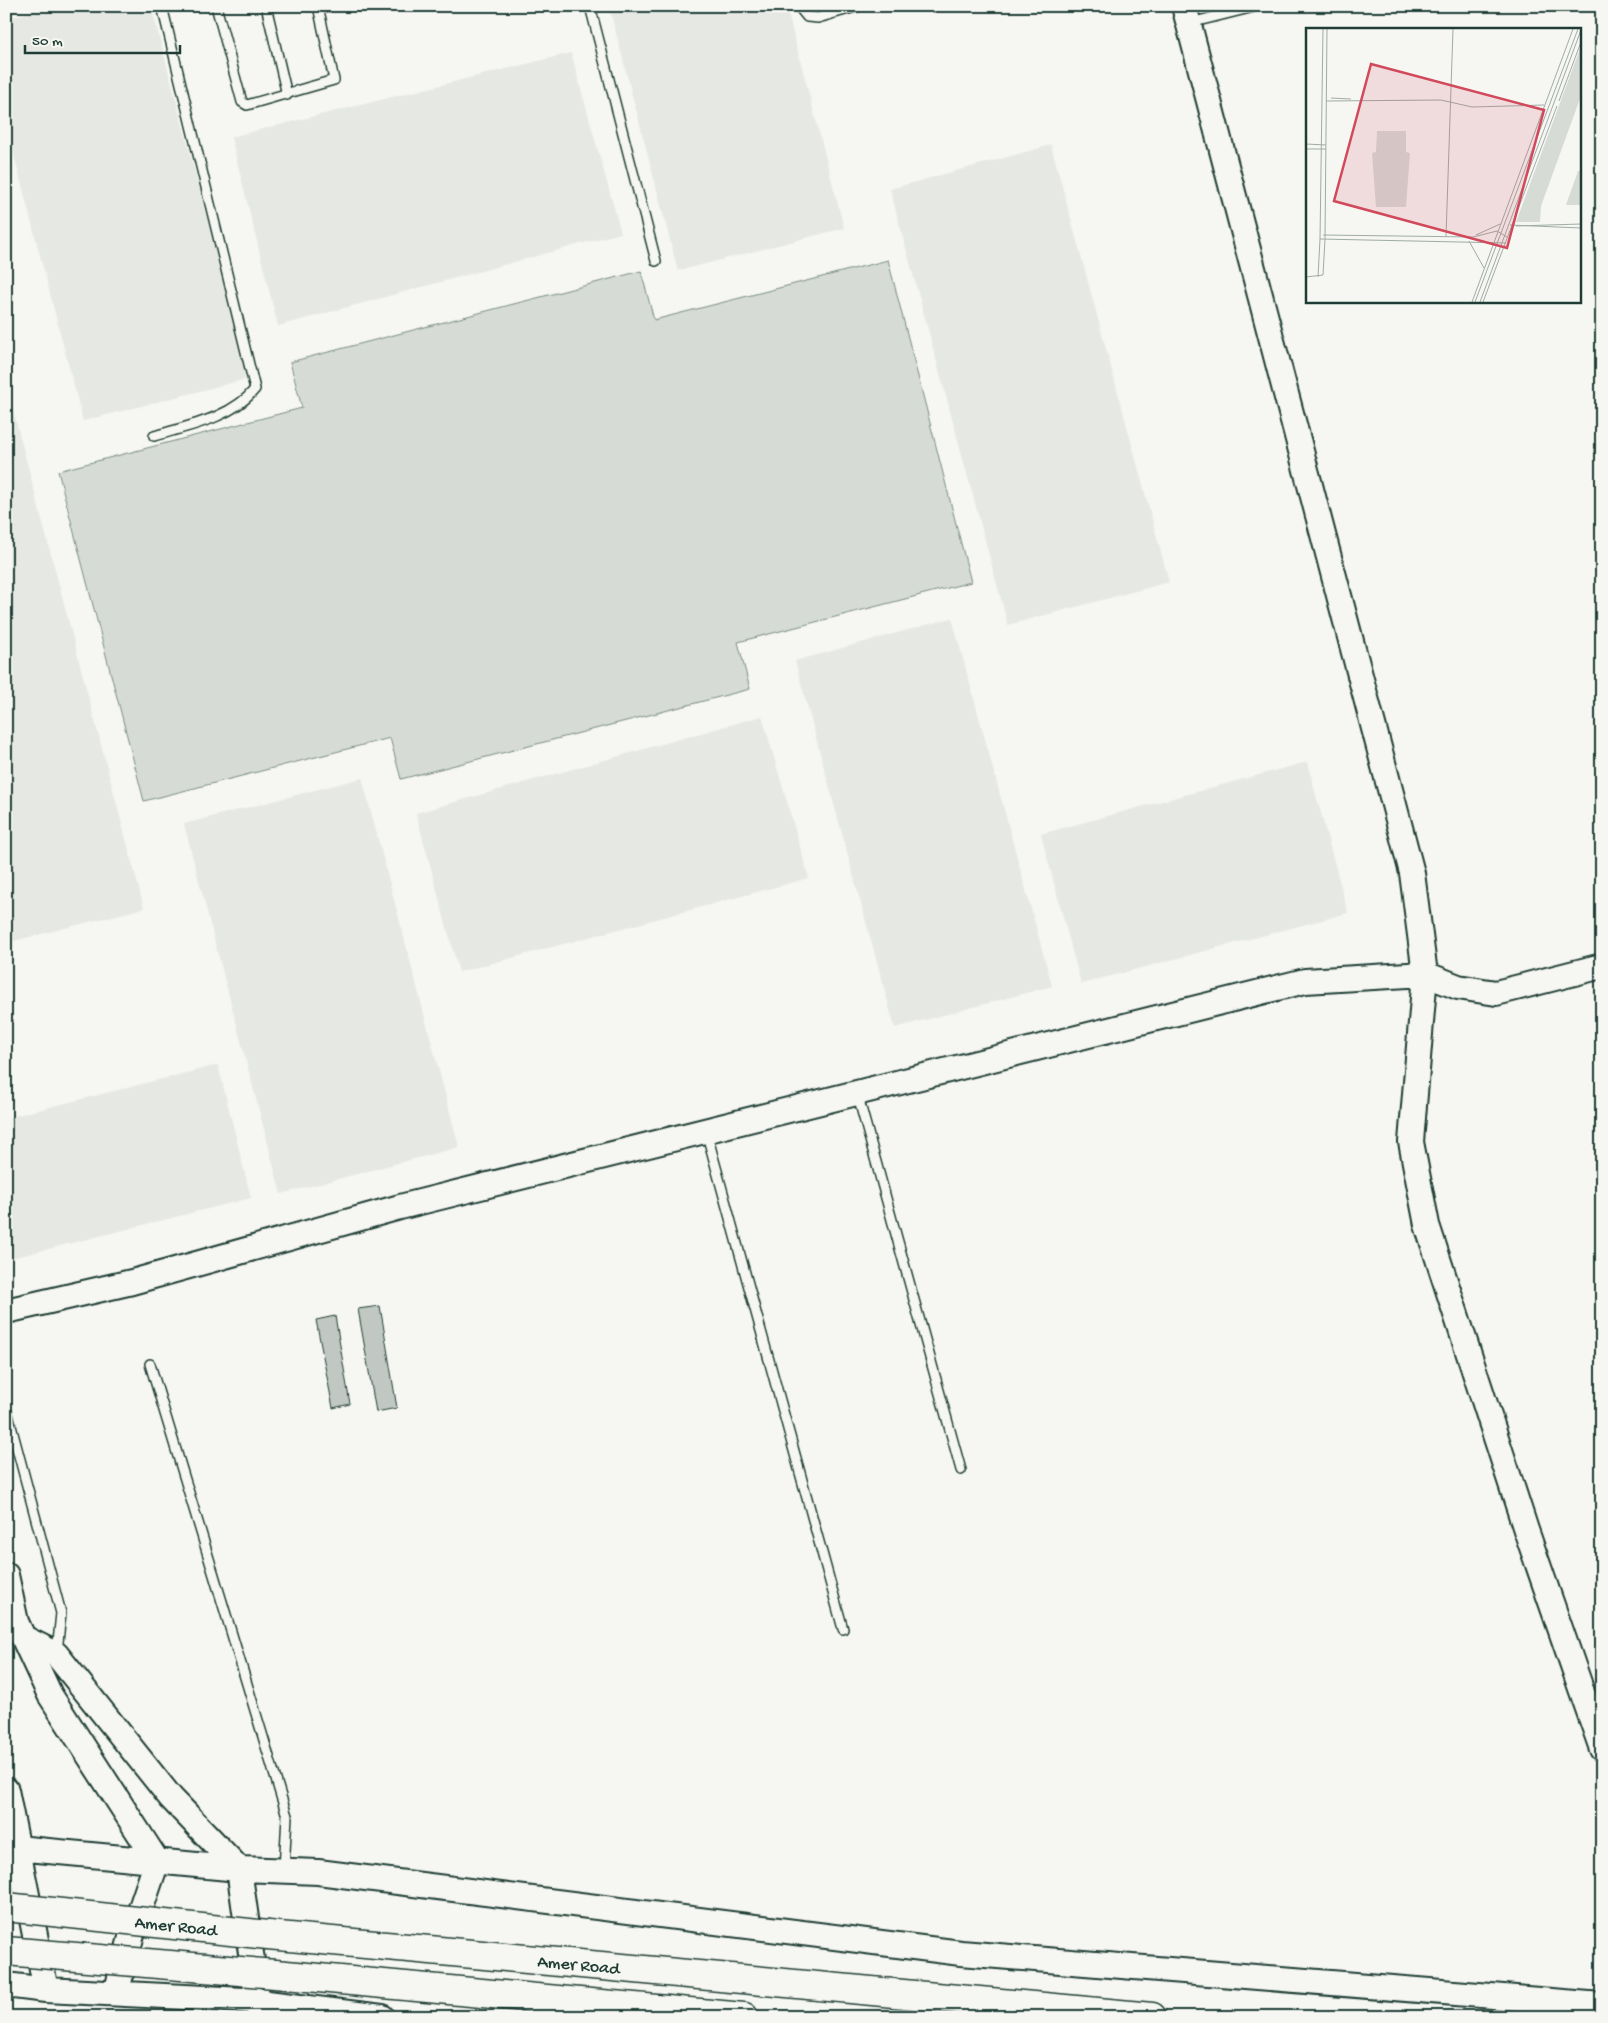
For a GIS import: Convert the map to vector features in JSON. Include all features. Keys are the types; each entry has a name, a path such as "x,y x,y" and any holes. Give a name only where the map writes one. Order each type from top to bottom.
{"highway":[{"name":"Amer Road","path":"6,1907 268,1936 1152,2017"},
{"path":"6,1951 744,2017"}],"street":[{"path":"1186,15 1412,874 1425,974 1411,1142 1427,1225 1526,1530 1602,1749"},
{"path":"6,1311 132,1282 400,1207 1306,982 1425,974 1458,987 1496,993 1602,966"},
{"path":"6,1575 16,1622 50,1695 157,1861"},
{"path":"24,1638 56,1654 171,1798 239,1869 258,2009"},
{"path":"6,1790 13,1848 46,1990"},
{"path":"13,1848 239,1869 318,1872 961,1953 1602,2004"},
{"path":"116,1993 132,1934 157,1861"},
{"path":"6,1985 46,1990 116,1993 258,2009 382,2017"}],"lane":[{"path":"154,436 209,420 246,400 255,389 162,6"},
{"path":"216,6 244,104 287,95 334,80 318,6"},
{"path":"266,6 287,95"},
{"path":"590,6 656,261"},
{"path":"798,6 807,17 818,18 859,6"},
{"path":"1186,15 1258,6"},
{"path":"857,1093 960,1470"},
{"path":"706,1131 843,1629"},
{"path":"150,1364 287,1816 284,1870"},
{"path":"6,1406 61,1613 56,1654"}],"shaded area":[{"path":"51,6 151,6 250,378 83,421 6,124 6,19"},
{"path":"609,6 786,6 844,228 678,271"},
{"path":"571,53 621,233 278,326 231,137"},
{"path":"1051,145 1169,582 1008,625 890,189"},
{"path":"888,260 971,582 738,642 750,689 401,779 390,738 144,801 58,471 302,408 290,362 641,271 654,320"},
{"path":"8,391 144,908 6,943 6,392"},
{"path":"952,618 1052,986 895,1028 795,661"},
{"path":"762,716 809,878 459,972 416,813"},
{"path":"1307,762 1348,913 1081,984 1041,834"},
{"path":"362,778 459,1147 281,1194 184,824"},
{"path":"218,1065 251,1198 12,1258 6,1237 6,1118"}],"building":[{"path":"380,1306 397,1408 376,1412 358,1309"},
{"path":"335,1316 350,1404 333,1408 316,1320"}]}
